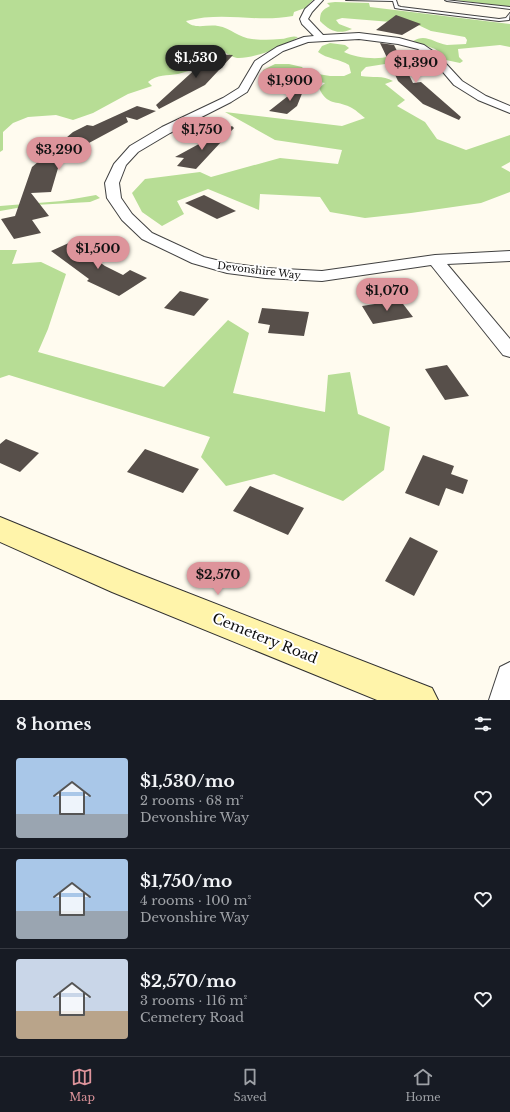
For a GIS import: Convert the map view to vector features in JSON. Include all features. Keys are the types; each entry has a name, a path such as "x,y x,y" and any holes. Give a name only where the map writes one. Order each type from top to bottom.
{"street":[{"path":"318,1 319,6 315,19 317,24 336,36"},
{"path":"318,1 308,11 304,19 305,22 320,37"},
{"name":"Devonshire Way","path":"510,110 482,98 458,84 434,56 420,47 376,37 320,37 293,43 270,54 258,63 250,79 242,90 213,109 166,130 134,149 120,164 112,183 114,198 127,217 148,236 198,260 227,268 265,273 322,276 435,260 510,256"},
{"path":"435,260 510,351"},
{"name":"Cemetery Road","path":"0,529 123,582 420,700"},
{"path":"504,700 510,677"}],"lane":[{"path":"348,0 395,0 396,6 401,8 499,20 507,19 510,14"},
{"path":"447,0 510,8"}],"green space":[{"path":"0,0 313,0 305,8 294,12 293,16 279,18 214,17 186,21 189,24 197,26 223,27 243,37 252,39 273,40 293,36 298,37 293,41 269,51 244,58 235,58 217,50 196,54 177,54 166,57 169,61 203,66 178,74 151,79 148,82 152,86 128,94 93,113 73,120 56,115 28,117 13,123 3,132 3,150 0,152"},
{"path":"456,0 510,0 510,7"},
{"path":"327,3 369,3 370,7 510,24 510,47 500,45 458,49 459,57 463,61 460,63 446,60 443,55 435,49 413,41 426,38 447,45 466,44 467,40 465,37 431,31 416,24 342,18 336,20 339,24 352,29 342,32 334,31 320,21 320,15 330,6"},
{"path":"330,43 345,45 349,48 344,52 365,58 382,58 397,54 402,50 416,51 430,59 395,60 385,64 366,67 361,72 361,76 381,77 393,81 385,84 405,100 397,106 425,122 437,139 466,150 510,135 510,162 501,167 510,172 510,192 481,203 365,218 330,212 320,197 260,194 259,210 208,189 177,201 184,214 162,226 142,212 132,193 145,179 200,172 211,177 280,158 338,164 342,150 275,140 225,112 342,126 365,118 352,108 332,102 325,98 319,88 325,83 309,80 262,76 263,70 275,64 289,64 302,67 306,72 330,76 344,76 351,73 349,65 318,52 322,46"},
{"path":"96,195 100,198 90,202 34,205 0,211 0,206 62,201"},
{"path":"0,250 17,250 12,264 41,262 66,274 48,329 38,352 164,387 228,320 249,333 233,393 325,412 328,375 350,372 358,414 390,427 384,470 343,501 274,474 226,486 201,457 210,437 9,375 0,378"}],"building":[{"path":"396,15 421,24 402,35 376,30"},
{"path":"380,43 394,45 413,83 421,82 461,117 459,120 423,104 398,81"},
{"path":"212,54 233,55 205,85 159,109 156,105"},
{"path":"307,81 297,106 287,114 269,111"},
{"path":"137,106 156,111 137,120 126,117 128,122 61,158 51,192 31,193 49,216 32,220 41,233 14,239 1,219 15,216 32,167 73,132 87,125 93,126"},
{"path":"232,126 234,128 196,169 177,166 184,158 175,157"},
{"path":"204,195 236,211 217,219 185,203"},
{"path":"71,242 105,266 123,275 130,270 147,278 119,296 87,281 89,279 51,251"},
{"path":"180,291 209,299 194,316 164,308"},
{"path":"400,300 413,317 373,324 362,306"},
{"path":"262,308 309,312 304,336 268,333 270,325 258,323"},
{"path":"447,365 469,396 445,400 425,369"},
{"path":"6,439 39,453 20,472 0,463 0,444"},
{"path":"145,449 199,469 183,493 127,472"},
{"path":"423,455 454,466 451,474 468,480 463,494 446,488 439,506 405,493"},
{"path":"250,486 304,508 288,535 233,511"},
{"path":"410,537 438,551 414,596 385,581"}]}
